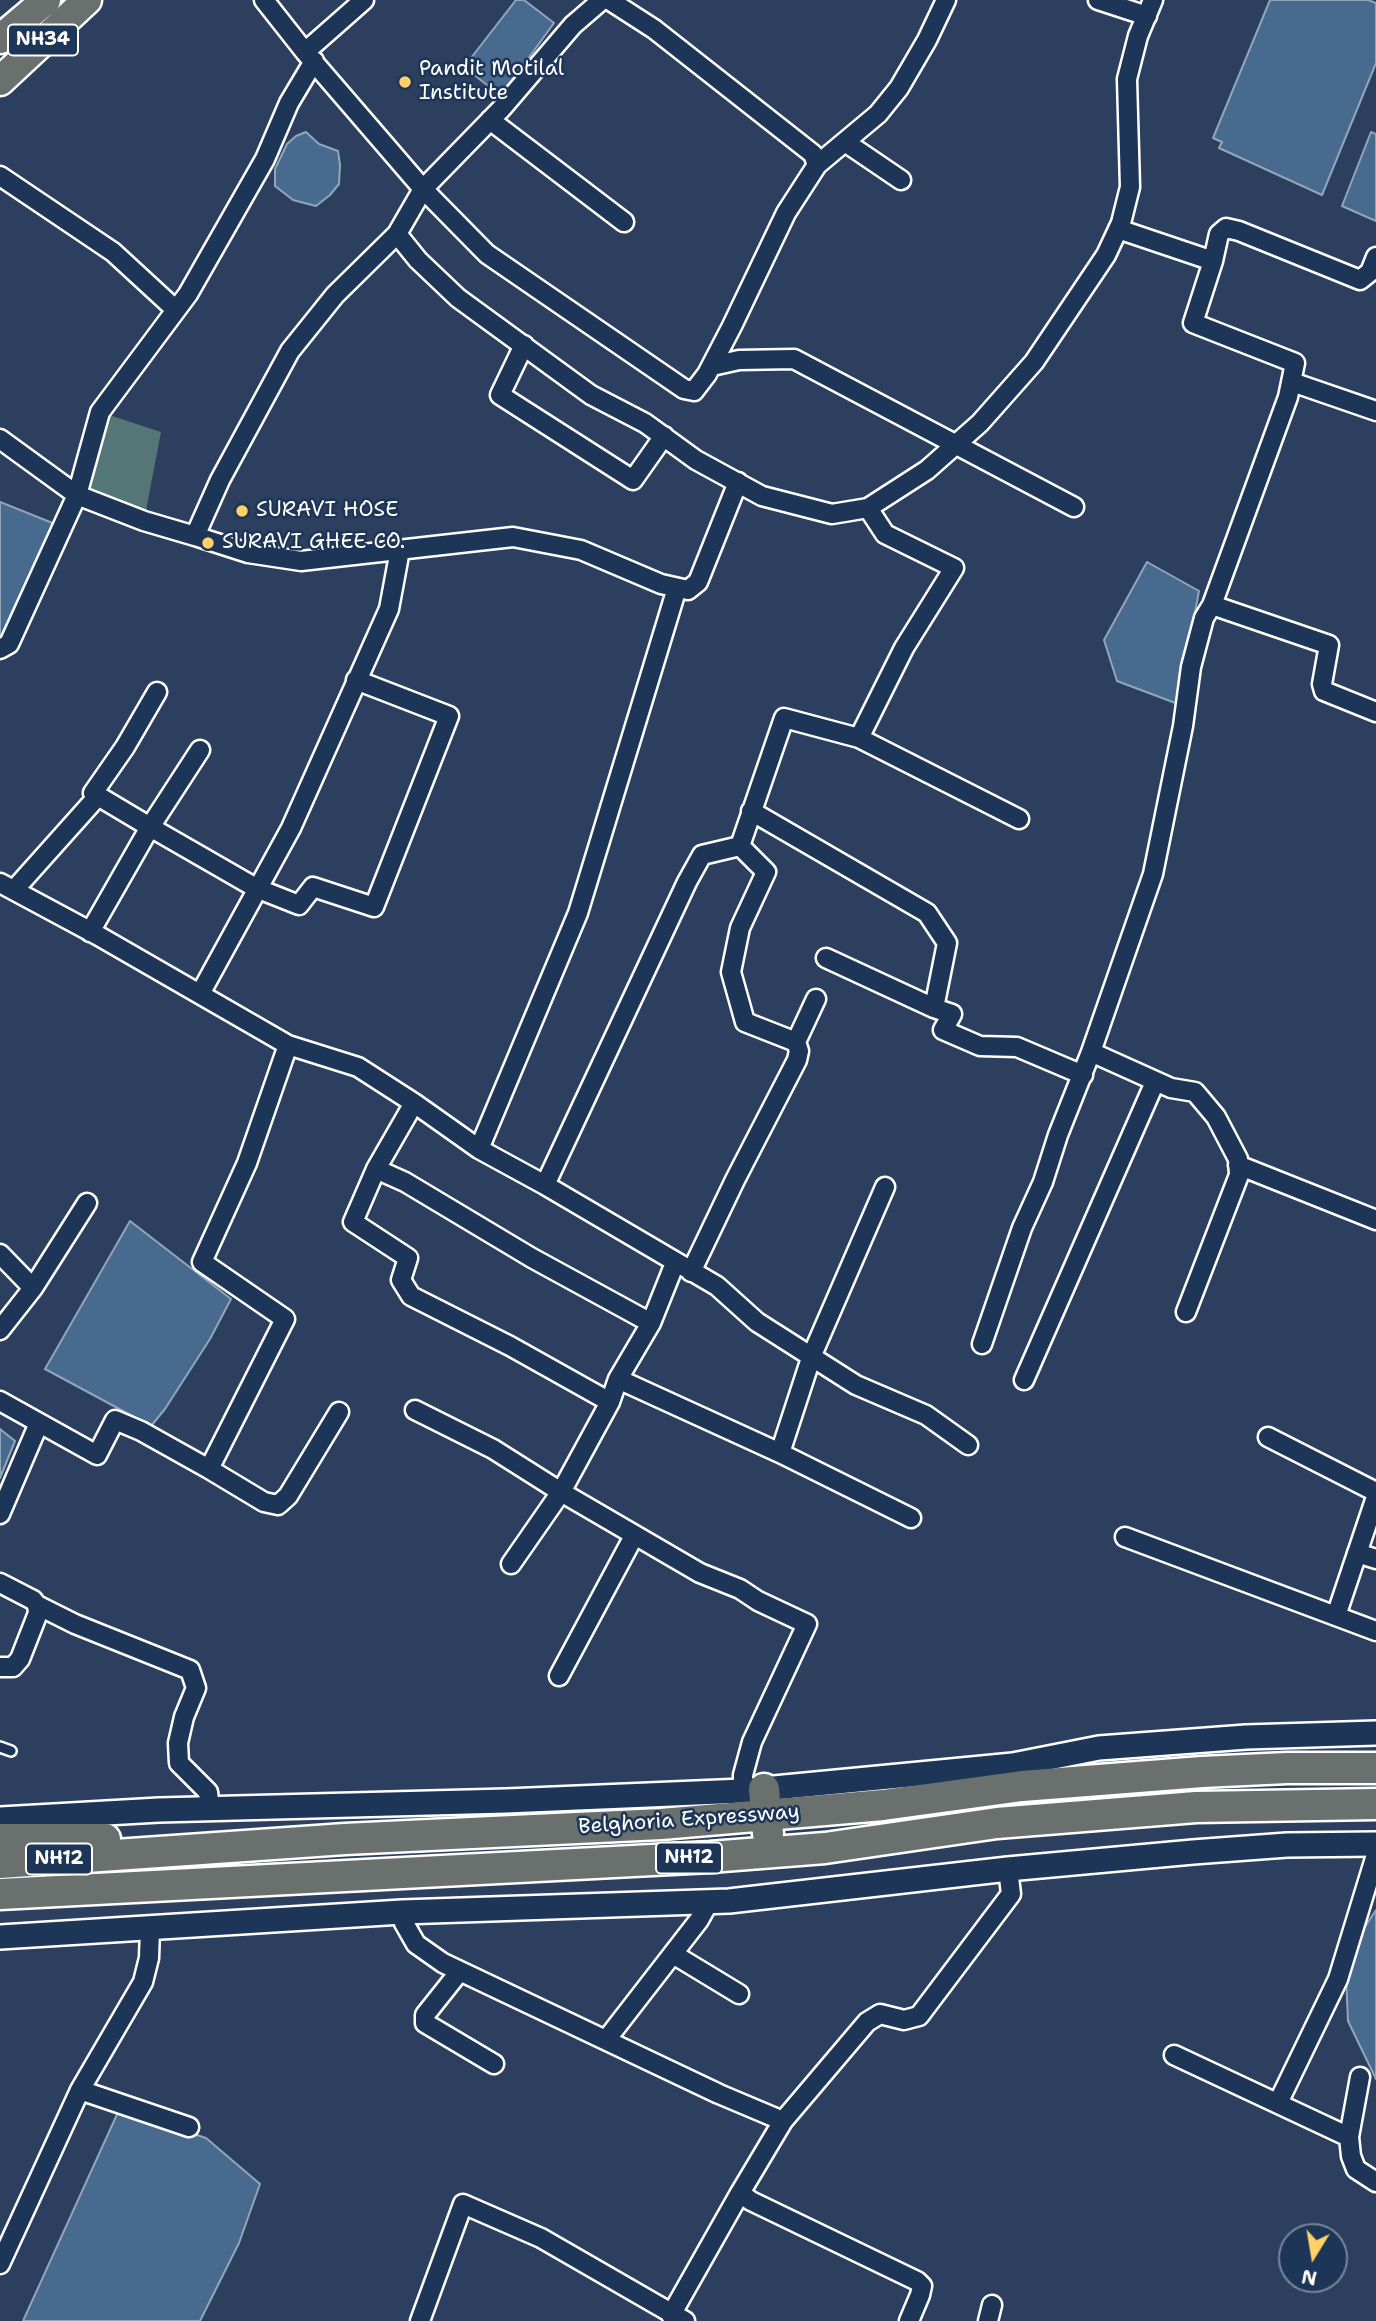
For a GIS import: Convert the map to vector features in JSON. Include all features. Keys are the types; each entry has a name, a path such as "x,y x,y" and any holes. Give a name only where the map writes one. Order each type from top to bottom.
{"highway":[{"name":"Belghoria Expressway","path":"0,1863 215,1848 661,1824 758,1798 883,1805 995,1789 1104,1779 1287,1768 1376,1768"},
{"path":"758,1798 769,1852"},
{"name":"Belghoria Expressway","path":"0,1894 710,1857 888,1840 997,1823 1143,1811 1196,1807 1376,1804"},
{"path":"0,1839 87,1838 215,1848"}],"main road":[{"path":"0,39 46,0"},
{"name":"NH34","path":"0,80 87,0"}],"street":[{"path":"264,0 423,189 487,254 684,389 694,391 712,366 786,213 817,166 878,114 899,88 921,52 946,0"},
{"path":"0,649 9,644 77,495 100,412 188,294 265,159 309,56 364,0"},
{"path":"195,536 220,480 290,351 335,295 397,234 423,189 490,120 573,25 602,0"},
{"path":"608,0 654,29 813,154 817,166"},
{"path":"397,234 418,260 458,298 591,395 645,423 696,460 762,496 832,514 868,508 928,470 980,423 1034,362 1106,256 1118,229 1130,187 1128,79 1138,36 1150,8 1100,0"},
{"path":"490,120 624,222"},
{"path":"845,142 901,180"},
{"path":"0,176 113,252 176,310"},
{"path":"982,1344 1022,1228 1043,1182 1058,1135 1083,1075 1153,874 1183,726 1191,667 1204,618 1212,605 1292,382 1295,363 1193,323 1219,234 1226,228 1240,230 1360,279 1370,272 1376,257"},
{"path":"1118,229 1213,261"},
{"path":"524,345 500,396 633,480 664,436"},
{"path":"712,366 739,360 794,359 1074,507"},
{"path":"1292,382 1376,411"},
{"path":"0,439 77,495 145,521 248,554 301,561 513,537 581,550 661,584 688,590 698,582 738,482"},
{"path":"859,738 904,648 954,568 885,534 868,508"},
{"path":"200,994 291,828 388,608 400,550"},
{"path":"479,1149 578,913 677,588"},
{"path":"1212,605 1329,645 1322,684 1324,691 1376,712"},
{"path":"158,692 93,793 256,888 299,905 313,887 374,907 449,716 356,680"},
{"path":"740,846 784,718 859,738 1018,819"},
{"path":"90,932 150,827 200,750"},
{"path":"98,796 7,887 288,1045 358,1067 414,1102 479,1149 717,1286 757,1322 856,1385 926,1415 968,1445"},
{"path":"751,811 927,913 947,943 934,1009"},
{"path":"545,1185 702,855 740,846"},
{"path":"740,846 766,872 740,928 731,972 745,1022 796,1042"},
{"path":"826,958 934,1009 951,1014 943,1030 980,1046 1017,1047 1083,1075"},
{"path":"691,1272 734,1180 797,1060 799,1051 796,1042 816,999"},
{"path":"209,1469 285,1319 202,1262 247,1163 288,1045"},
{"path":"1091,1052 1155,1082 1195,1092 1216,1117 1238,1159 1238,1175 1185,1312"},
{"path":"1024,1380 1155,1082"},
{"path":"414,1102 376,1169 353,1222 408,1258 401,1280 411,1296 510,1346 610,1402"},
{"path":"1238,1165 1376,1220"},
{"path":"376,1169 405,1182 532,1258 651,1323"},
{"path":"780,1453 812,1356 885,1187"},
{"path":"0,1331 33,1288 88,1203"},
{"path":"0,1254 33,1288"},
{"path":"511,1564 561,1492 610,1402 618,1380 651,1323 675,1263"},
{"path":"618,1380 780,1453 911,1518"},
{"path":"0,1401 97,1455 114,1420 141,1431 264,1502 278,1505 288,1496 339,1412"},
{"path":"415,1410 494,1449 634,1536 700,1573 740,1589 758,1601 807,1624 752,1742 743,1775 758,1798"},
{"path":"0,1514 39,1423"},
{"path":"1268,1437 1376,1494 1336,1616"},
{"path":"559,1676 634,1536"},
{"path":"1125,1537 1376,1631"},
{"path":"1357,1553 1376,1559"},
{"path":"0,1583 75,1624 190,1670 196,1688 184,1717 178,1743 178,1763 208,1791 210,1808"},
{"path":"0,1667 13,1667 20,1660 38,1613 37,1605"},
{"path":"0,1819 210,1808 758,1798 1013,1765 1099,1748 1246,1737 1376,1733"},
{"path":"0,1937 150,1934 403,1917 709,1902 815,1893 1008,1869 1287,1845 1376,1844"},
{"path":"1278,2103 1338,1979 1376,1855"},
{"path":"420,2321 463,2204 541,2238 678,2318 740,2193 783,2121 867,2022 880,2014 904,2020 919,2016 1011,1894 1008,1869"},
{"path":"606,2040 699,1920 709,1902"},
{"path":"403,1917 416,1944 443,1963 719,2094 783,2121"},
{"path":"0,2264 80,2090 143,1982 149,1958 150,1934"},
{"path":"673,1954 739,1994"},
{"path":"460,1971 425,2015 425,2023 494,2064"},
{"path":"1174,2055 1349,2137"},
{"path":"1360,2077 1349,2137 1351,2156 1356,2169 1376,2182"},
{"path":"80,2090 189,2127"},
{"path":"740,2193 751,2201 917,2281 922,2286 909,2321"}],"lane":[{"path":"0,1746 11,1751"}],"green space":[{"path":"100,412 161,432 144,521 77,495"}],"water":[{"path":"516,0 524,0 554,23 501,96 464,67"},
{"path":"1270,0 1368,0 1376,3 1376,63 1322,195 1219,148 1222,142 1213,138"},
{"path":"306,132 319,144 338,151 340,165 339,184 316,206 293,200 275,186 275,169 287,144"},
{"path":"1371,132 1376,134 1376,221 1342,206"},
{"path":"0,502 55,524 5,637 0,636"},
{"path":"1147,562 1199,591 1178,704 1117,681 1104,640"},
{"path":"130,1221 231,1299 210,1339 151,1426 45,1369"},
{"path":"0,1429 15,1441 0,1478"},
{"path":"1376,1910 1376,2079 1348,2021 1346,1976 1357,1939"},
{"path":"119,2110 206,2138 260,2184 239,2243 200,2321 23,2321"}],"place":[{"name":"Pandit Motilal Institute","path":"405,82"},
{"name":"SURAVI HOSE","path":"242,511"},
{"name":"SURAVI GHEE CO.","path":"208,543"}]}
